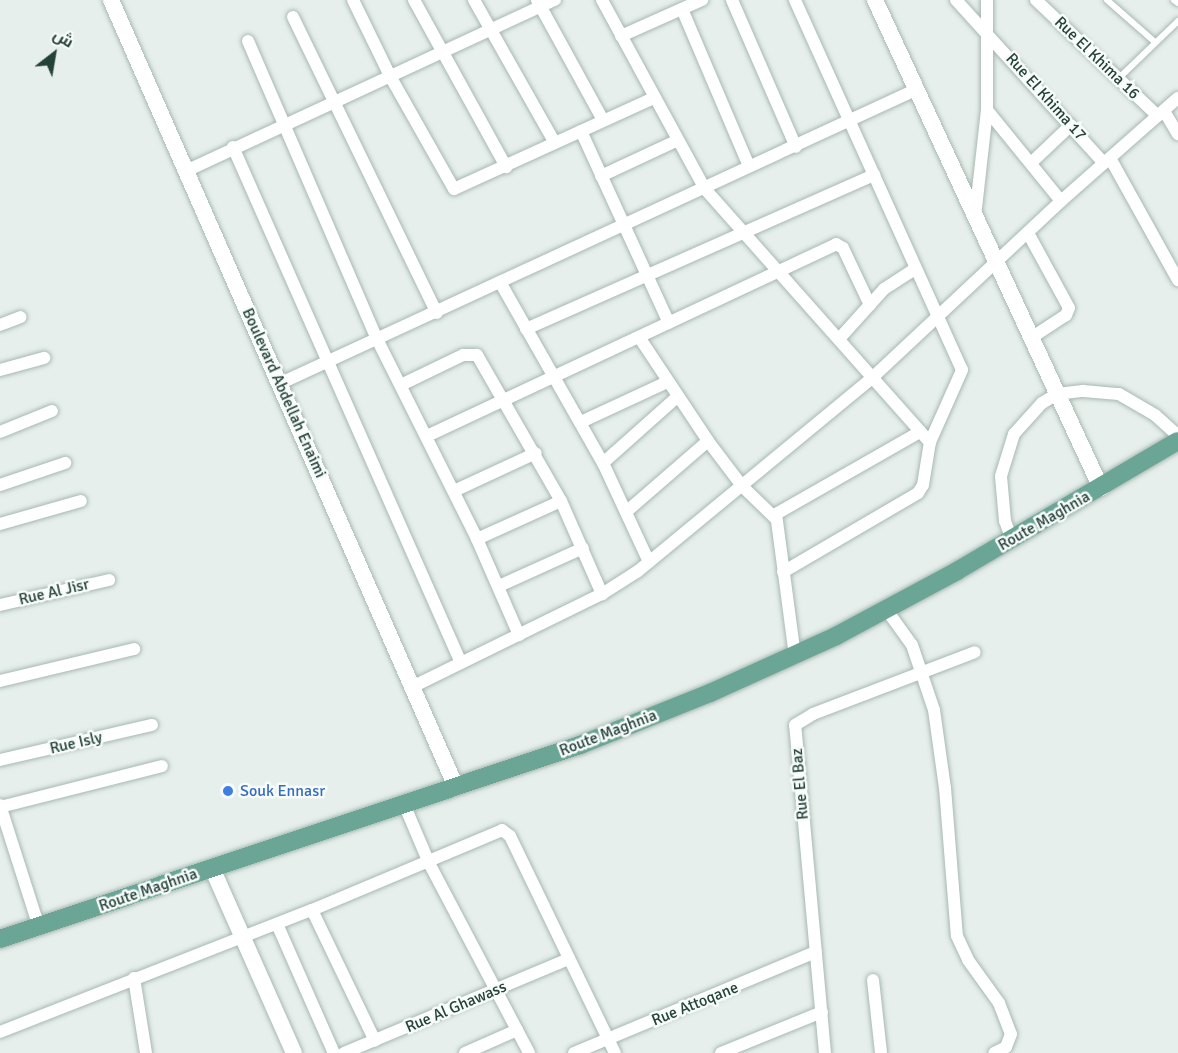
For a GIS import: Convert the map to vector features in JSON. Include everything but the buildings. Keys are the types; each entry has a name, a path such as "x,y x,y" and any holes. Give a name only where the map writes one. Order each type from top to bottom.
{"main road":[{"name":"Route Maghnia","path":"0,939 456,787 642,721 795,656 886,609 1012,540 1178,441"}],"street":[{"name":"Boulevard Abdellah Enaimi","path":"111,0 281,383 456,787"},
{"path":"353,0 390,76 454,189 654,98"},
{"path":"414,0 506,167"},
{"path":"474,0 555,142"},
{"path":"186,171 286,122 492,30 539,3 555,0"},
{"path":"602,0 676,141 705,189 930,442"},
{"path":"621,36 702,0"},
{"path":"732,0 796,147"},
{"path":"783,572 918,493 924,482 930,442 962,370 939,314 915,270 851,120 795,0"},
{"path":"875,0 1101,488"},
{"name":"Rue El Khima 17","path":"956,0 976,24 987,30 1071,125 1107,161 1178,280"},
{"path":"975,217 987,110 987,0"},
{"name":"Rue El Khima 16","path":"1039,1 1119,78 1161,113 1178,134"},
{"path":"539,3 603,120"},
{"path":"682,9 749,166"},
{"path":"293,17 437,313"},
{"path":"248,42 286,122 377,339 403,384 500,586 519,634"},
{"path":"281,383 437,313 622,224 705,189 749,166 796,147 915,90"},
{"path":"412,687 602,594 649,562 873,377 1060,201 1178,98"},
{"path":"987,110 1060,201"},
{"path":"1031,164 1071,125"},
{"path":"581,131 669,323"},
{"path":"601,176 676,141"},
{"path":"232,147 461,663"},
{"path":"526,329 874,175"},
{"path":"1028,233 1069,308 1066,315 1031,338"},
{"path":"427,436 839,244 870,305"},
{"path":"839,339 884,290 915,270"},
{"path":"500,282 603,463 649,562"},
{"path":"0,325 21,317"},
{"path":"639,337 708,441 742,486 775,518 795,656"},
{"path":"403,384 469,353 477,355 536,453 561,501 602,594"},
{"path":"0,370 44,358"},
{"path":"581,422 667,382"},
{"path":"1012,540 1001,499 1006,454 1023,420 1057,394 1102,391 1119,394 1146,409 1178,436"},
{"path":"603,463 677,397"},
{"path":"0,432 52,411"},
{"path":"775,518 783,508 920,432"},
{"path":"626,512 708,441"},
{"path":"454,491 536,453"},
{"path":"0,485 65,463"},
{"path":"0,525 81,501"},
{"path":"477,539 561,501"},
{"path":"500,586 583,548"},
{"name":"Rue Al Jisr","path":"0,605 109,579"},
{"path":"886,609 912,645 934,710 945,788 957,936 968,960 1002,1009 1011,1034 1006,1047 994,1053"},
{"path":"0,681 134,649"},
{"path":"922,671 975,652"},
{"name":"Rue El Baz","path":"825,1053 795,725 813,714 922,671"},
{"name":"Rue Isly","path":"0,760 152,725"},
{"path":"39,927 0,806 162,766"},
{"path":"404,804 429,863 529,1053"},
{"path":"0,1032 277,924 505,831 615,1053"},
{"path":"212,868 294,1053"},
{"path":"312,910 375,1041"},
{"path":"277,924 334,1053"},
{"name":"Rue Attoqane","path":"574,1053 816,952"},
{"name":"Rue Al Ghawass","path":"344,1053 569,959"},
{"path":"134,978 146,1053"},
{"path":"873,980 881,1053"},
{"path":"721,1053 822,1012"},
{"path":"465,1053 517,1030"}],"lane":[{"path":"1107,0 1155,42"},
{"path":"1174,0 1178,3"},
{"path":"1119,78 1178,21"}],"place":[{"name":"Souk Ennasr","path":"228,791"}]}
